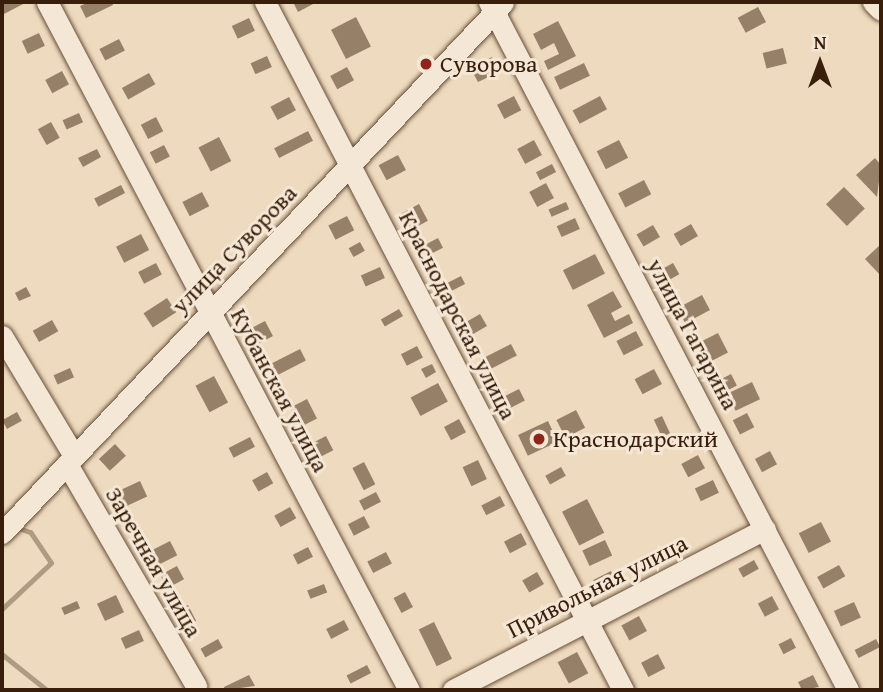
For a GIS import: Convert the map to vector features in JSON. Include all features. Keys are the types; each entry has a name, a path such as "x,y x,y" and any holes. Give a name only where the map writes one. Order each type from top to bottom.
{"street":[{"name":"Кубанская улица","path":"47,2 408,690"},
{"name":"Краснодарская улица","path":"265,2 352,164 623,690"},
{"path":"873,2 881,10"},
{"name":"улица Суворова","path":"2,533 352,164 496,5"},
{"name":"улица Гагарина","path":"496,5 848,690"},
{"name":"Заречная улица","path":"2,336 196,685"},
{"name":"Привольная улица","path":"453,690 765,529"}],"building":[{"path":"8,2 27,2 2,15 2,5"},
{"path":"89,2 112,2 113,5 86,18 80,6"},
{"path":"293,2 312,2 313,4 298,12"},
{"path":"758,7 766,22 746,33 738,18"},
{"path":"356,17 371,46 346,59 331,30"},
{"path":"249,18 255,31 238,39 232,26"},
{"path":"558,21 576,56 548,70 544,61 559,54 554,43 541,50 533,34"},
{"path":"39,33 45,46 28,54 22,41"},
{"path":"119,39 125,51 105,61 99,49"},
{"path":"783,48 787,64 766,69 763,53"},
{"path":"267,56 272,67 255,74 251,63"},
{"path":"492,57 499,72 478,82 471,69"},
{"path":"584,63 590,76 560,90 554,77"},
{"path":"347,67 354,80 337,89 330,76"},
{"path":"62,71 69,84 52,93 45,80"},
{"path":"149,73 155,84 128,99 122,88"},
{"path":"514,96 521,110 504,119 497,105"},
{"path":"600,96 607,109 580,124 573,111"},
{"path":"289,97 296,110 278,120 270,107"},
{"path":"79,113 83,122 67,129 63,120"},
{"path":"156,117 163,131 148,139 141,125"},
{"path":"51,122 60,138 47,145 38,129"},
{"path":"308,131 313,141 279,158 274,148"},
{"path":"219,137 231,161 211,171 199,147"},
{"path":"534,140 542,155 525,164 517,149"},
{"path":"619,140 628,158 606,169 597,151"},
{"path":"164,145 170,157 156,164 150,152"},
{"path":"97,149 101,157 83,167 78,158"},
{"path":"398,155 406,170 387,180 379,165"},
{"path":"875,158 881,165 877,197 856,175"},
{"path":"552,164 556,172 540,180 536,172"},
{"path":"644,180 651,194 625,207 618,193"},
{"path":"546,183 554,198 537,207 529,192"},
{"path":"121,185 125,193 98,207 94,199"},
{"path":"844,187 865,209 847,226 826,204"},
{"path":"202,192 209,206 190,216 182,202"},
{"path":"566,202 569,209 552,217 549,209"},
{"path":"419,204 428,221 410,230 401,213"},
{"path":"347,216 354,230 336,240 328,226"},
{"path":"575,218 580,229 562,237 557,226"},
{"path":"691,224 698,236 681,246 674,234"},
{"path":"653,225 660,237 644,247 637,234"},
{"path":"141,234 149,250 124,263 116,247"},
{"path":"438,238 443,248 426,256 421,247"},
{"path":"360,242 365,251 353,257 349,248"},
{"path":"881,244 881,276 865,259"},
{"path":"595,254 605,274 573,290 563,270"},
{"path":"156,263 162,275 144,284 138,272"},
{"path":"673,263 679,274 664,283 657,272"},
{"path":"380,267 385,278 366,287 361,276"},
{"path":"461,276 465,284 446,294 442,286"},
{"path":"26,287 31,296 19,301 15,293"},
{"path":"613,291 622,307 611,313 615,321 629,314 633,323 604,338 587,305"},
{"path":"702,295 710,310 685,323 677,308"},
{"path":"167,298 176,312 153,328 144,313"},
{"path":"399,309 403,316 385,326 381,320"},
{"path":"480,314 487,326 471,336 464,324"},
{"path":"52,320 58,331 39,342 33,331"},
{"path":"265,321 273,336 254,346 246,331"},
{"path":"636,331 643,345 624,355 616,341"},
{"path":"718,333 728,353 706,364 696,344"},
{"path":"511,344 517,356 485,372 479,360"},
{"path":"417,346 423,358 407,366 401,354"},
{"path":"300,349 306,361 273,377 267,366"},
{"path":"432,364 436,372 426,378 421,369"},
{"path":"70,368 74,377 58,384 54,375"},
{"path":"654,369 662,384 643,394 635,379"},
{"path":"731,374 737,386 721,394 715,382"},
{"path":"214,376 228,402 210,412 195,386"},
{"path":"752,382 760,399 736,411 728,393"},
{"path":"438,383 448,402 420,416 411,398"},
{"path":"519,389 525,401 506,410 500,399"},
{"path":"307,399 317,419 300,427 290,408"},
{"path":"576,410 585,428 565,438 556,420"},
{"path":"17,412 22,421 7,429 2,420"},
{"path":"747,413 754,427 740,435 733,420"},
{"path":"662,416 670,433 662,437 654,420"},
{"path":"459,419 466,432 451,440 444,427"},
{"name":"Краснодарский","path":"548,421 558,442 528,456 518,435"},
{"path":"680,433 685,443 671,450 666,440"},
{"path":"326,436 333,450 317,458 310,444"},
{"path":"250,437 255,447 234,458 229,448"},
{"path":"115,444 126,456 110,471 99,459"},
{"path":"770,451 777,464 762,472 755,459"},
{"path":"698,455 705,468 688,477 681,464"},
{"path":"478,460 487,479 471,486 463,467"},
{"path":"364,462 375,484 364,490 352,468"},
{"path":"561,467 566,476 550,484 545,476"},
{"path":"267,472 273,483 258,492 252,480"},
{"path":"713,480 719,493 701,501 695,488"},
{"path":"140,481 147,496 125,507 117,492"},
{"path":"376,492 381,502 364,510 359,501"},
{"path":"500,496 505,506 486,515 481,506"},
{"path":"587,499 604,533 579,546 562,512"},
{"path":"290,507 296,518 281,527 274,516"},
{"path":"364,516 370,528 354,536 348,524"},
{"path":"821,522 831,542 809,553 799,533"},
{"path":"521,533 527,545 510,553 504,542"},
{"path":"605,540 612,555 590,566 582,551"},
{"path":"170,541 177,555 157,566 150,551"},
{"path":"308,547 313,557 298,565 293,555"},
{"path":"386,552 392,564 373,573 367,562"},
{"path":"754,560 759,569 743,577 738,569"},
{"path":"839,565 845,576 823,588 817,577"},
{"path":"177,566 184,579 167,588 160,575"},
{"path":"611,571 616,581 598,590 593,580"},
{"path":"537,572 544,584 529,593 522,580"},
{"path":"324,584 327,592 310,599 307,590"},
{"path":"405,592 413,607 402,613 394,598"},
{"path":"116,595 124,612 105,621 97,604"},
{"path":"772,596 779,609 765,617 758,604"},
{"path":"77,601 80,608 64,615 61,608"},
{"path":"854,602 861,618 841,626 834,611"},
{"path":"188,605 196,621 185,627 176,611"},
{"path":"639,616 647,631 629,640 621,625"},
{"path":"344,620 349,630 331,639 326,629"},
{"path":"434,622 452,659 437,666 419,629"},
{"path":"139,630 144,641 126,649 121,638"},
{"path":"791,638 796,648 784,654 779,644"},
{"path":"218,639 223,648 205,657 201,649"},
{"path":"876,639 880,647 859,658 855,650"},
{"path":"577,652 588,673 569,684 558,662"},
{"path":"658,654 665,668 648,677 641,663"},
{"path":"367,665 371,673 351,683 347,675"},
{"path":"249,675 255,686 225,690 224,687"},
{"path":"813,675 819,687 802,690 798,682"}],"waterway":[{"path":"2,609 51,563 31,533 18,528"},
{"path":"2,654 47,690"},
{"path":"162,690 170,690"}],"place":[{"name":"Суворова","path":"426,64"},
{"name":"Краснодарский","path":"539,439"}]}
